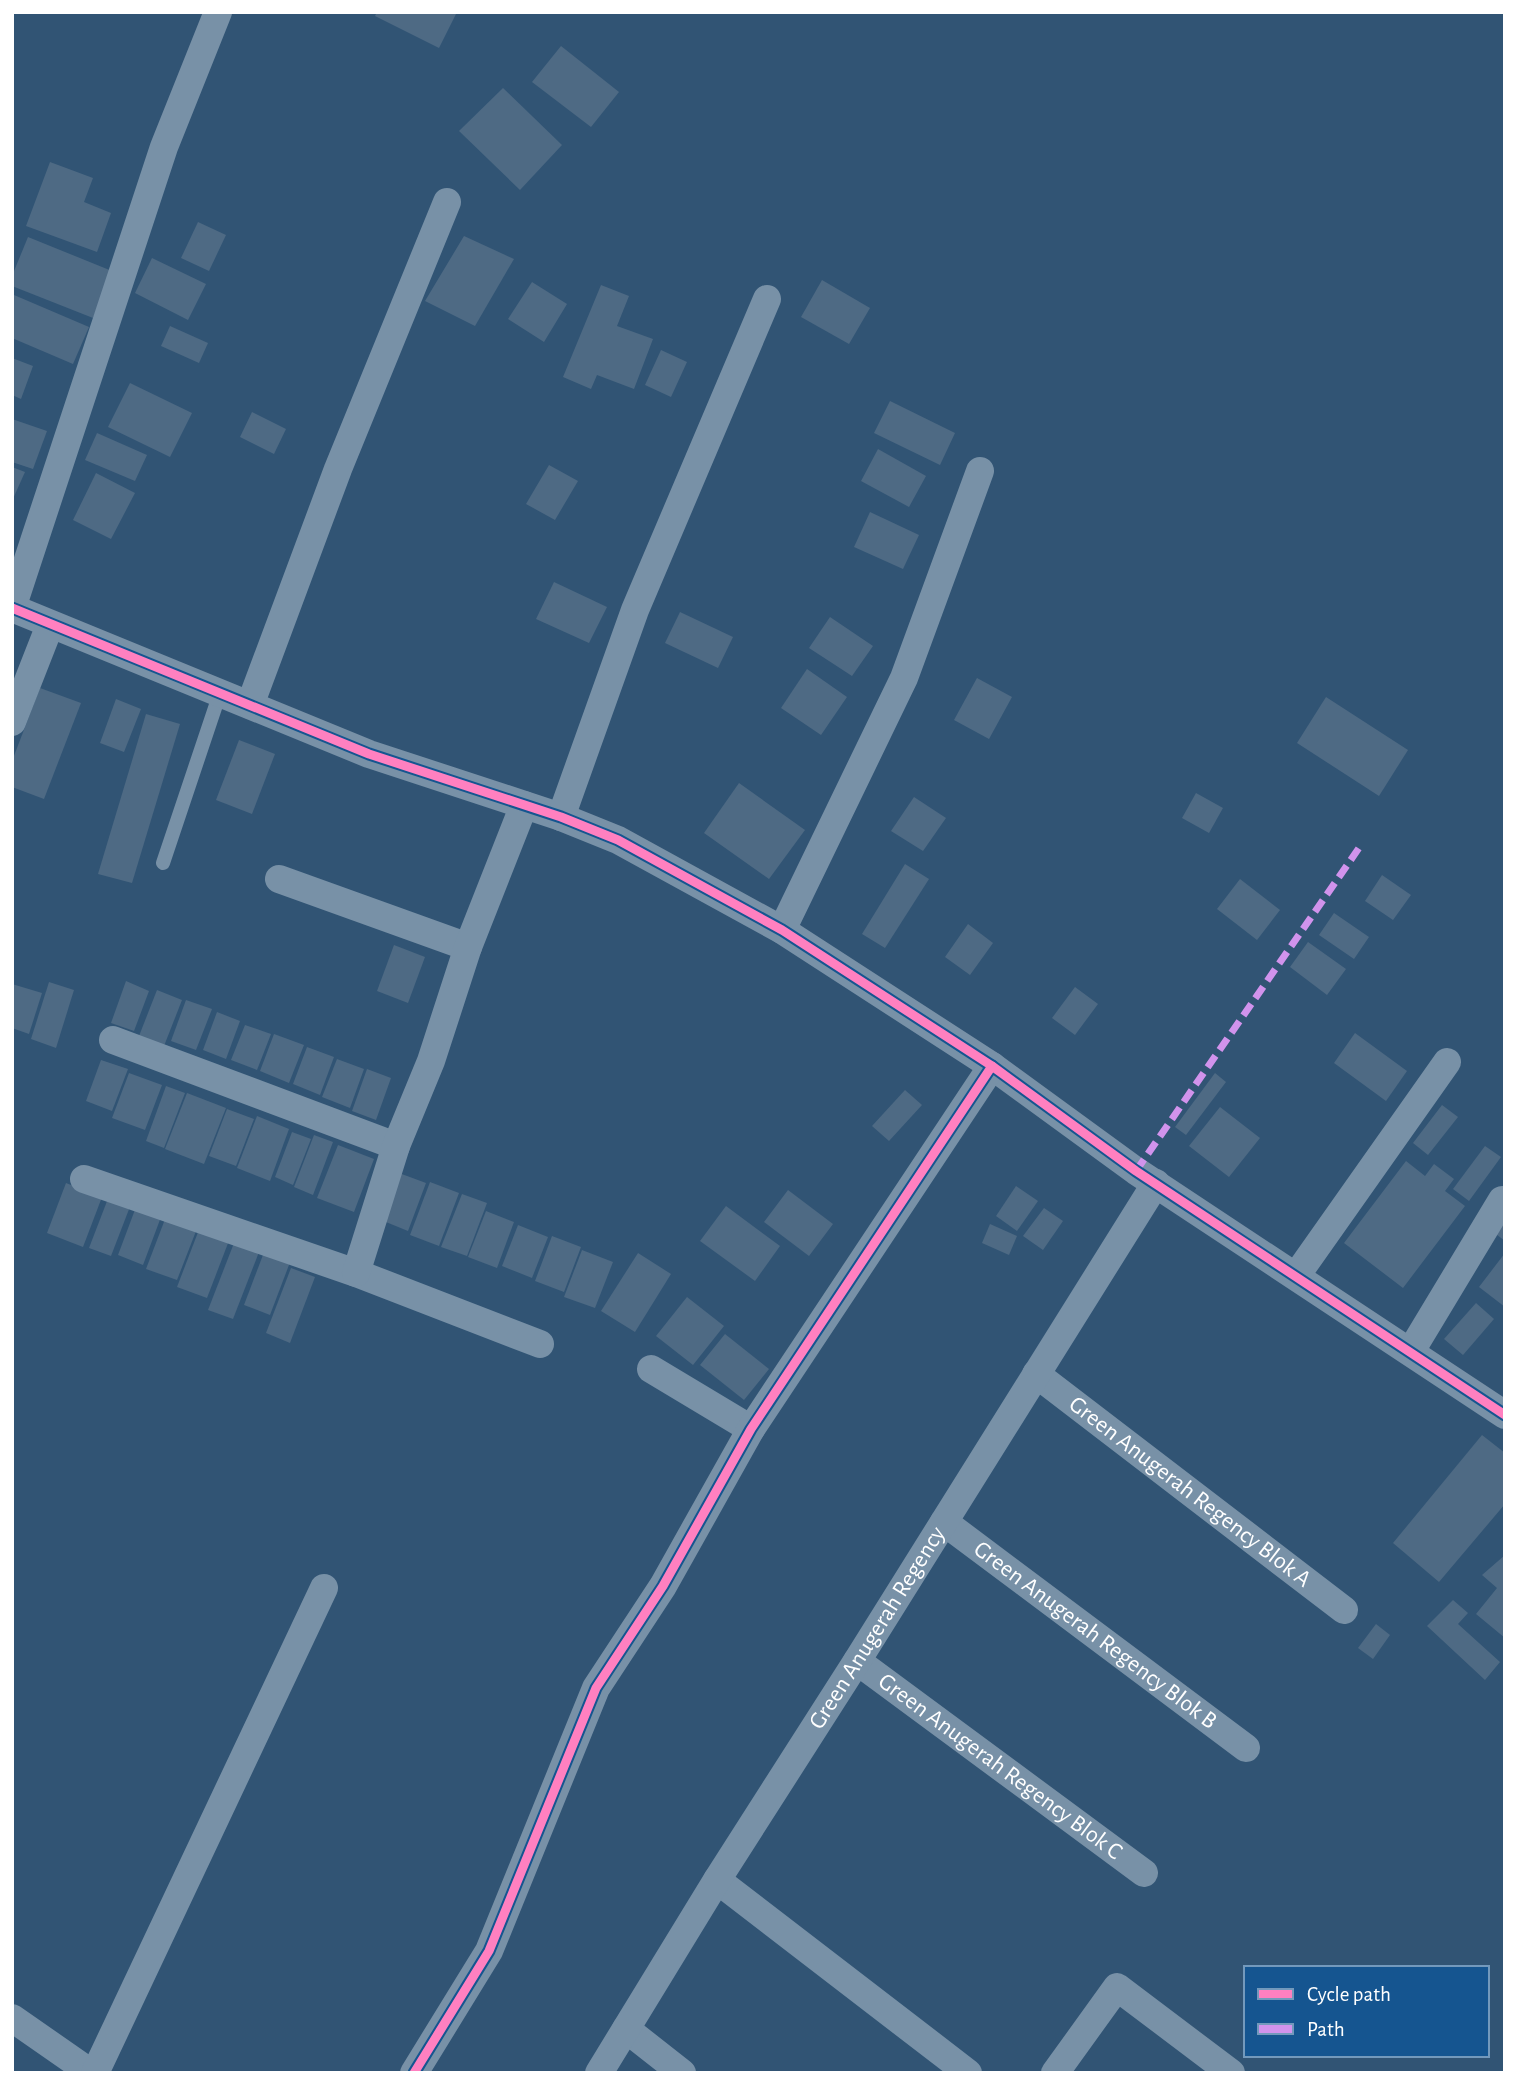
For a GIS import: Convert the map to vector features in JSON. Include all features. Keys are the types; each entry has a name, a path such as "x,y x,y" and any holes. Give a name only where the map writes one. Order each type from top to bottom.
{"street":[{"path":"218,12 164,147 12,608 369,754 561,817 618,840 782,930 992,1066 1156,1183 1505,1415"},
{"path":"250,705 338,469 447,202"},
{"path":"561,817 635,610 767,299"},
{"path":"782,930 904,678 980,471"},
{"path":"12,722 50,625"},
{"path":"356,1273 396,1146 431,1061 468,947 524,805"},
{"path":"279,879 468,947"},
{"path":"113,1040 396,1146"},
{"path":"1296,1276 1447,1062"},
{"path":"414,2073 489,1951 596,1688 663,1586 751,1429 828,1309 992,1066"},
{"path":"84,1179 356,1273 540,1344"},
{"name":"Green Anugerah Regency","path":"599,2073 717,1880 1156,1183"},
{"path":"1411,1351 1502,1200"},
{"path":"651,1368 751,1429"},
{"name":"Green Anugerah Regency Blok A","path":"1036,1374 1344,1610"},
{"name":"Green Anugerah Regency Blok B","path":"944,1522 1246,1748"},
{"path":"12,2018 93,2073 324,1588"},
{"name":"Green Anugerah Regency Blok C","path":"857,1661 1144,1873"},
{"path":"717,1880 968,2073"},
{"path":"1055,2073 1117,1987 1231,2073"},
{"path":"626,2029 682,2073"}],"lane":[{"path":"163,863 220,692"}],"building":[{"path":"377,12 457,12 439,48 375,16"},
{"path":"561,46 619,92 591,127 532,82"},
{"path":"503,88 562,145 520,190 459,131"},
{"path":"50,162 93,178 84,202 111,213 97,252 26,226"},
{"path":"198,222 226,235 209,271 181,258"},
{"path":"464,236 514,259 475,326 425,301"},
{"path":"28,237 112,271 93,318 12,286 12,276"},
{"path":"152,258 206,284 188,320 135,293"},
{"path":"822,280 870,308 849,344 801,317"},
{"path":"532,282 567,304 544,342 508,319"},
{"path":"601,285 629,296 617,326 653,339 634,389 597,375 591,389 563,377"},
{"path":"14,295 89,327 73,364 12,338"},
{"path":"170,326 208,343 199,363 161,346"},
{"path":"661,350 687,362 671,397 645,385"},
{"path":"12,358 33,366 21,399 12,395"},
{"path":"130,383 192,413 170,457 108,427"},
{"path":"890,401 955,433 940,465 874,433"},
{"path":"252,412 286,429 274,454 240,437"},
{"path":"12,419 47,431 33,469 12,462"},
{"path":"97,433 147,455 135,481 85,460"},
{"path":"878,449 926,476 909,507 861,481"},
{"path":"549,465 578,481 555,520 526,504"},
{"path":"12,467 25,472 12,501"},
{"path":"96,473 135,493 111,539 73,520"},
{"path":"870,512 919,535 903,569 854,547"},
{"path":"554,582 607,607 589,643 536,619"},
{"path":"680,612 733,637 718,668 665,643"},
{"path":"830,617 873,646 852,676 809,648"},
{"path":"807,669 847,697 821,735 781,708"},
{"path":"977,678 1012,697 989,739 954,720"},
{"path":"40,688 81,703 44,799 12,787 12,761"},
{"path":"1326,697 1408,750 1379,796 1297,743"},
{"path":"116,699 141,709 124,752 100,743"},
{"path":"146,714 180,724 132,883 98,874"},
{"path":"239,740 275,754 252,814 216,800"},
{"path":"739,783 805,830 769,879 704,833"},
{"path":"1196,793 1223,808 1209,833 1182,818"},
{"path":"914,797 946,818 923,851 891,831"},
{"path":"905,864 929,879 885,948 862,934"},
{"path":"1382,875 1411,895 1393,920 1365,901"},
{"path":"1240,879 1280,910 1257,940 1217,909"},
{"path":"1334,913 1369,937 1354,959 1319,935"},
{"path":"968,924 993,943 970,975 945,957"},
{"path":"1308,942 1346,969 1327,995 1290,967"},
{"path":"394,945 425,957 408,1003 377,991"},
{"path":"126,981 149,991 134,1031 111,1023"},
{"path":"49,982 74,990 56,1048 31,1039"},
{"path":"12,984 42,993 29,1034 12,1028"},
{"path":"1075,987 1098,1004 1075,1035 1052,1018"},
{"path":"157,990 182,1000 164,1046 139,1036"},
{"path":"186,1000 212,1009 196,1050 171,1041"},
{"path":"217,1012 240,1021 226,1059 203,1050"},
{"path":"245,1025 271,1034 257,1070 231,1060"},
{"path":"1355,1033 1407,1071 1386,1101 1334,1063"},
{"path":"274,1034 304,1045 289,1083 260,1071"},
{"path":"307,1047 334,1057 320,1095 293,1084"},
{"path":"337,1059 364,1069 350,1108 322,1097"},
{"path":"101,1060 128,1069 112,1111 86,1101"},
{"path":"367,1069 391,1078 376,1120 352,1111"},
{"path":"129,1073 162,1085 145,1130 112,1118"},
{"path":"1215,1073 1226,1082 1186,1135 1175,1127"},
{"path":"166,1086 185,1093 164,1148 146,1141"},
{"path":"905,1090 922,1105 889,1141 872,1126"},
{"path":"187,1093 226,1108 204,1164 165,1149"},
{"path":"1442,1105 1458,1117 1428,1155 1413,1143"},
{"path":"1220,1107 1260,1138 1229,1177 1189,1146"},
{"path":"227,1109 254,1119 236,1166 209,1156"},
{"path":"257,1116 289,1129 270,1181 237,1168"},
{"path":"292,1132 311,1139 293,1185 275,1177"},
{"path":"314,1135 333,1142 313,1195 294,1187"},
{"path":"338,1145 374,1159 354,1212 317,1198"},
{"path":"1485,1146 1501,1157 1469,1201 1453,1189"},
{"path":"1406,1161 1425,1176 1434,1164 1454,1179 1445,1191 1465,1206 1403,1288 1344,1243"},
{"path":"399,1173 426,1183 408,1231 381,1220"},
{"path":"430,1182 459,1193 439,1246 410,1235"},
{"path":"66,1183 102,1197 83,1247 47,1233"},
{"path":"1016,1186 1038,1201 1017,1231 996,1216"},
{"path":"788,1190 833,1224 809,1256 764,1222"},
{"path":"462,1194 487,1203 467,1256 441,1247"},
{"path":"109,1196 131,1204 111,1256 89,1248"},
{"path":"726,1206 780,1246 755,1281 700,1241"},
{"path":"136,1207 161,1217 143,1265 118,1255"},
{"path":"1505,1207 1505,1241 1488,1228"},
{"path":"1044,1208 1063,1221 1043,1250 1023,1236"},
{"path":"486,1211 514,1222 497,1268 468,1257"},
{"path":"167,1214 198,1226 177,1280 146,1269"},
{"path":"990,1224 1017,1236 1009,1255 982,1243"},
{"path":"518,1225 548,1237 532,1278 502,1266"},
{"path":"200,1227 230,1238 207,1298 177,1287"},
{"path":"552,1236 581,1247 564,1292 535,1281"},
{"path":"234,1243 259,1252 233,1319 208,1310"},
{"path":"266,1247 292,1257 270,1315 244,1305"},
{"path":"582,1250 613,1262 595,1308 564,1297"},
{"path":"638,1253 671,1274 635,1332 601,1311"},
{"path":"1505,1253 1505,1307 1479,1287"},
{"path":"291,1268 315,1277 290,1343 266,1333"},
{"path":"687,1297 724,1326 693,1365 656,1336"},
{"path":"1476,1303 1494,1319 1463,1355 1444,1339"},
{"path":"725,1334 769,1369 744,1400 700,1365"},
{"path":"1482,1435 1505,1453 1505,1504 1439,1582 1393,1543"},
{"path":"1505,1555 1505,1638 1476,1614 1497,1588 1482,1575"},
{"path":"1453,1600 1468,1613 1458,1624 1500,1662 1485,1680 1427,1626"},
{"path":"1376,1624 1390,1635 1373,1659 1358,1648"}],"marked path":[{"path":"1136,1171 1361,845"}],"cycle path":[{"path":"12,608 369,754 561,817 618,840 782,930 992,1066 1136,1171 1505,1415"},
{"path":"414,2073 489,1951 596,1688 663,1586 751,1429 992,1066"}]}
